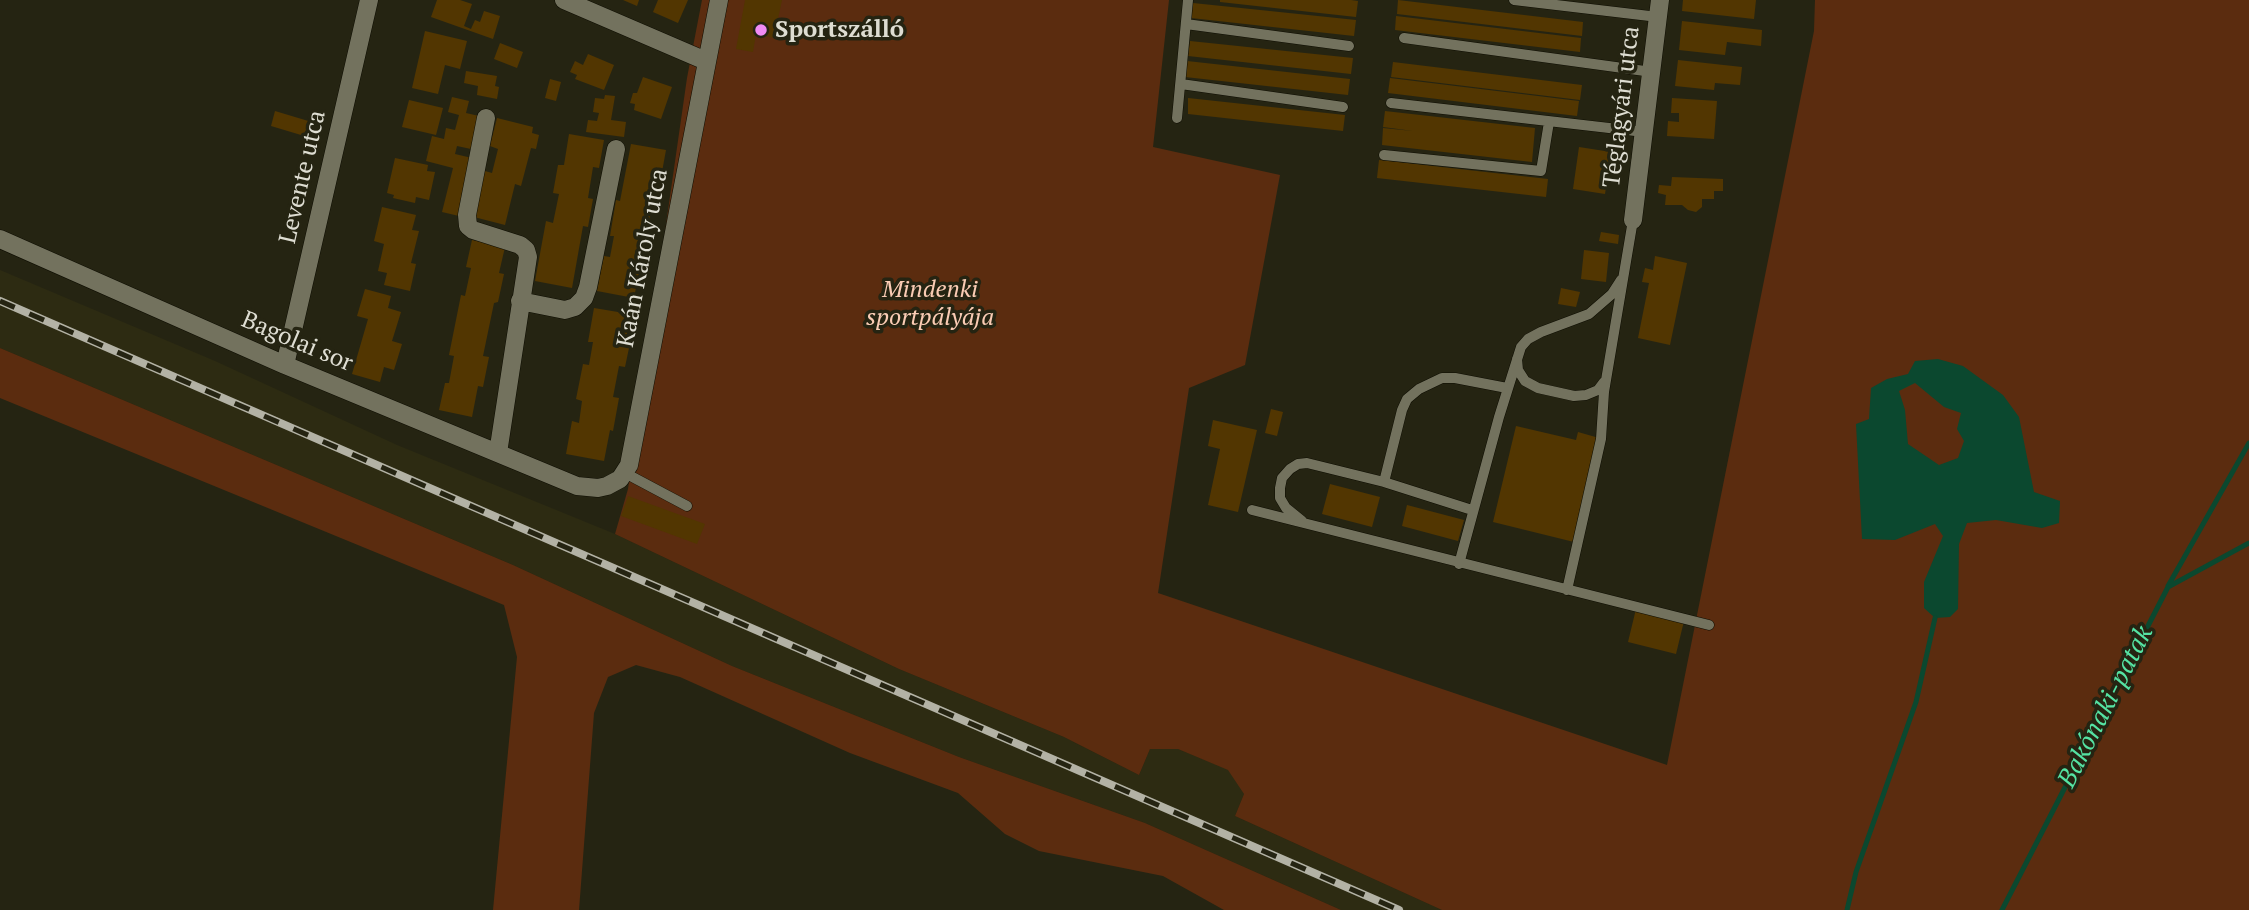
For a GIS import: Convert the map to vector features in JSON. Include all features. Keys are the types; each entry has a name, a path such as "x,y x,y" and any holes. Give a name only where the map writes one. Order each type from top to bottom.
{"street":[{"name":"Levente utca","path":"285,365 369,0"},
{"path":"564,0 706,61"},
{"name":"Kaán Károly utca","path":"625,473 629,465 719,0"},
{"name":"Téglagyári utca","path":"1633,220 1659,8"},
{"path":"486,118 466,221 473,230 520,245 526,250 528,257 498,453"},
{"path":"520,301 565,310 575,307 584,298 589,287 616,149"},
{"name":"Bagolai sor","path":"0,239 285,365 577,486 598,488 620,479 625,473"}],"lane":[{"path":"1177,118 1188,0"},
{"path":"1514,0 1659,8"},
{"path":"1186,24 1349,46"},
{"path":"1404,38 1652,72"},
{"path":"1181,84 1343,107"},
{"path":"1391,103 1644,132"},
{"path":"1384,155 1541,171 1549,122"},
{"path":"1567,590 1601,439 1607,378 1633,220"},
{"path":"1459,564 1517,355 1528,339 1589,314 1612,293 1623,277"},
{"path":"1517,355 1518,370 1525,381 1538,388"},
{"path":"1384,482 1407,399 1419,389 1442,378 1455,377 1506,391 1515,388 1538,388 1574,396 1597,404 1602,418"},
{"path":"1574,396 1598,390 1607,378"},
{"path":"1306,524 1293,515 1280,498 1282,478 1298,464 1307,463 1384,482 1472,510"},
{"path":"625,473 687,506"},
{"path":"1252,510 1709,625"}],"shaded area":[{"path":"0,270 215,361 397,445 615,534 899,669 1064,737 1139,775 1150,749 1178,749 1229,770 1244,794 1235,816 1442,910 1341,910 1145,823 959,757 732,666 513,565 0,348"},
{"path":"1938,359 1963,366 2003,395 2019,417 2034,492 2060,501 2059,523 2042,528 1996,520 1967,523 1959,544 1958,609 1950,617 1935,618 1924,608 1924,582 1943,536 1935,524 1895,540 1862,539 1856,424 1869,419 1871,388 1887,379 1908,374 1915,361","holes":["1915,383 1944,407 1961,413 1957,429 1964,441 1958,458 1939,465 1908,444 1905,410 1899,391"]}],"green space":[{"name":"Mindenki sportpályája","path":"702,0 1169,0 1153,147 1280,175 1245,365 1189,388 1158,593 1667,765 1814,31 1815,0 2249,0 2249,910 1442,910 1235,816 1244,794 1228,770 1178,749 1150,749 1139,775 1064,737 899,669 615,534 628,489 687,78"},
{"path":"0,348 513,565 732,666 959,757 1145,823 1341,910 1224,910 1163,876 1039,851 1005,834 958,793 850,753 680,677 636,665 608,677 594,713 579,910 493,910 517,657 504,605 0,398"}],"building":[{"path":"437,0 460,0 472,4 464,26 471,29 475,20 480,22 484,11 500,16 493,39 431,17"},
{"path":"623,0 639,0 637,6"},
{"path":"658,0 688,0 678,23 653,12"},
{"path":"745,0 782,0 774,38 756,34 753,52 736,49"},
{"path":"1220,0 1351,0 1358,1 1356,17"},
{"path":"1398,0 1583,22 1582,36 1397,14"},
{"path":"1683,0 1756,0 1754,19 1682,11"},
{"path":"1193,3 1356,20 1354,36 1191,18"},
{"path":"1396,16 1581,38 1580,52 1395,30"},
{"path":"1682,21 1762,30 1761,46 1727,42 1725,55 1679,50"},
{"path":"425,31 467,41 460,69 445,65 438,94 412,88"},
{"path":"1190,41 1353,58 1351,74 1188,56"},
{"path":"500,43 523,52 517,68 494,59"},
{"path":"588,54 614,65 604,90 575,79 577,75 570,72 575,61 583,65"},
{"path":"1678,60 1742,67 1740,85 1715,83 1714,90 1675,86"},
{"path":"1187,61 1350,79 1348,95 1185,77"},
{"path":"1393,62 1582,85 1580,100 1391,77"},
{"path":"466,71 497,76 497,99 477,95 478,86 464,83"},
{"path":"643,77 672,87 661,119 634,110 635,104 630,103"},
{"path":"1390,78 1579,101 1577,116 1388,93"},
{"path":"550,79 561,82 556,101 545,98"},
{"path":"605,95 615,96 611,120 626,122 624,137 586,132 588,120 597,121 599,113 593,112 595,98 604,99"},
{"path":"452,97 469,101 466,113 479,116 471,149 457,146 455,154 472,158 459,216 442,212 453,168 426,161 432,136 444,139 446,128 455,130 459,115 448,112"},
{"path":"1188,98 1345,115 1343,131 1188,114"},
{"path":"1672,98 1717,101 1714,139 1667,136 1668,121 1679,122 1679,113 1671,113"},
{"path":"409,100 443,108 436,135 402,127"},
{"path":"275,111 315,123 311,138 271,126"},
{"path":"1385,111 1535,128 1532,162 1382,145 1383,128 1413,131 1383,127"},
{"path":"497,118 533,127 532,133 539,135 536,149 531,148 521,186 515,184 505,225 474,217 485,171 492,173 498,149 490,146"},
{"path":"569,134 604,140 599,168 593,167 588,198 593,199 588,227 583,226 572,288 535,281 546,221 553,223 559,194 553,193 558,165 564,165"},
{"path":"631,144 666,150 655,210 651,209 647,233 651,233 646,263 641,262 634,298 597,291 604,256 610,257 614,236 610,236 616,200 620,201"},
{"path":"1579,147 1611,152 1610,160 1618,161 1615,175 1608,174 1605,194 1573,189"},
{"path":"395,158 428,165 427,171 435,172 429,200 416,197 415,203 393,198 394,195 387,193"},
{"path":"1379,160 1548,179 1546,197 1377,178"},
{"path":"1672,177 1723,179 1723,191 1714,191 1714,199 1702,199 1702,207 1696,212 1682,205 1665,205 1666,195 1658,193 1659,185 1671,186"},
{"path":"382,207 416,215 412,230 419,231 411,263 416,264 410,291 384,285 387,273 378,271 384,244 374,241"},
{"path":"1601,232 1619,235 1618,244 1599,241"},
{"path":"472,240 505,247 499,273 504,274 498,302 494,303 483,356 489,357 483,387 478,386 472,417 439,410 445,383 449,383 454,356 449,355 461,295 465,296 471,268 466,267"},
{"path":"1584,250 1609,253 1606,282 1581,279"},
{"path":"1655,256 1687,263 1670,345 1638,338 1649,283 1642,282 1645,268 1653,270"},
{"path":"1561,288 1580,292 1576,307 1558,304"},
{"path":"365,289 391,296 388,308 401,312 392,341 402,344 394,370 384,367 380,382 352,374 368,319 357,316"},
{"path":"594,308 630,314 625,347 629,348 625,367 619,366 613,397 619,398 604,461 566,454 572,421 579,423 582,401 576,399 583,364 589,365 593,342 588,342"},
{"path":"1271,409 1283,412 1277,436 1265,433"},
{"path":"1213,420 1257,430 1238,512 1208,505 1220,449 1208,446"},
{"path":"1516,426 1576,440 1578,432 1599,438 1574,542 1493,522"},
{"path":"1330,484 1380,497 1372,527 1322,514"},
{"path":"628,496 705,524 697,544 621,516"},
{"path":"1407,505 1464,520 1458,541 1402,526"},
{"path":"1636,609 1684,621 1676,654 1628,642"}],"waterway":[{"path":"2168,586 2249,443"},
{"name":"Bakónaki-patak","path":"2002,910 2168,587 2249,543"},
{"path":"1847,910 1856,872 1916,702 1935,618"}],"railway":[{"path":"0,301 1399,910"}],"place":[{"name":"Sportszálló","path":"761,30"}]}
